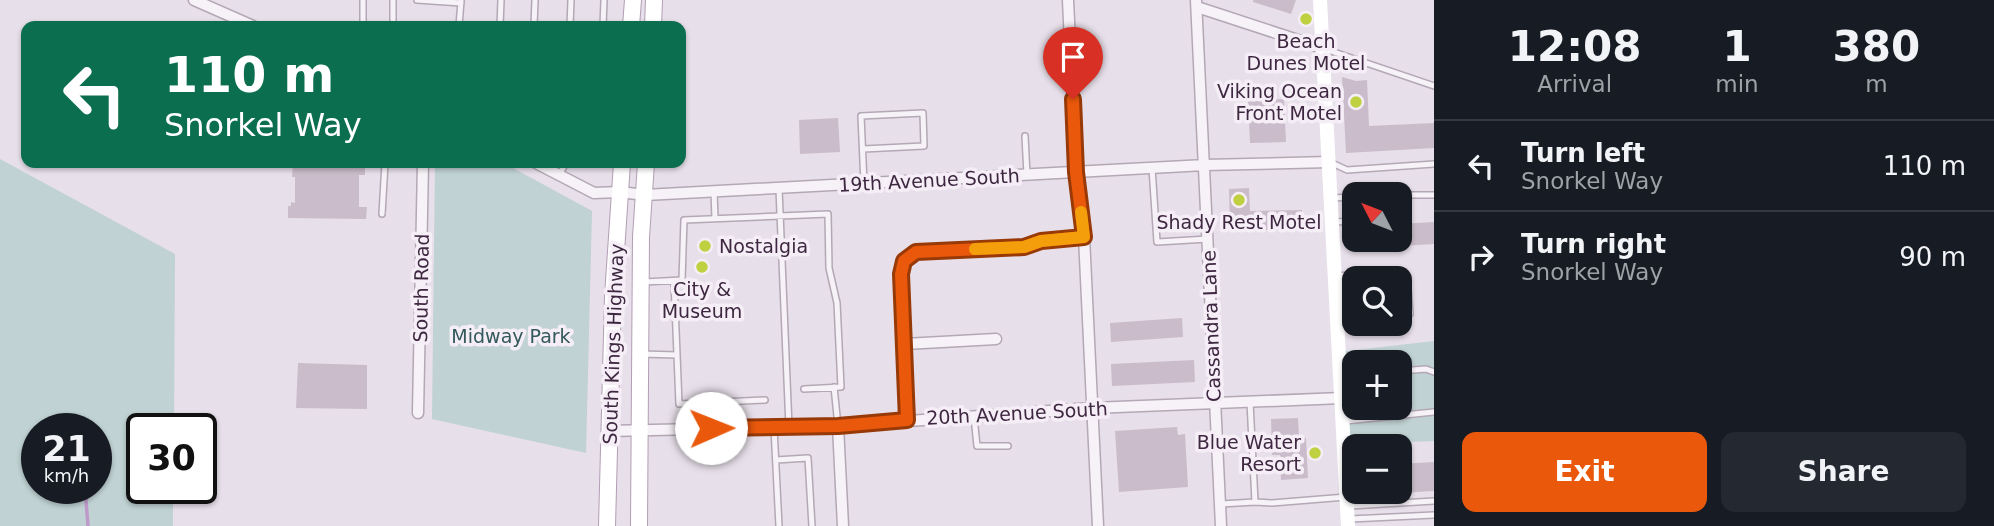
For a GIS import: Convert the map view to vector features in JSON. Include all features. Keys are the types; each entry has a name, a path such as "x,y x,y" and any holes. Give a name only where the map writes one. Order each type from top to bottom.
{"main road":[{"path":"631,21 633,0"},
{"path":"653,21 654,0"},
{"path":"1320,0 1337,326 1342,350"},
{"name":"South Kings Highway","path":"607,526 608,431 622,168"},
{"name":"South Kings Highway","path":"639,526 642,430 641,237 646,168"},
{"path":"1342,421 1347,512"}],"street":[{"path":"194,0 242,21"},
{"path":"1068,0 1076,172 1084,237 1098,526"},
{"path":"1196,3 1322,48"},
{"name":"Cassandra Lane","path":"1196,3 1221,526"},
{"name":"19th Avenue South","path":"545,168 594,192 645,195 1152,168 1329,162"},
{"name":"South Road","path":"418,413 423,168"},
{"path":"907,420 901,274 904,261 912,254 923,251 1024,247 1041,241 1084,237"},
{"path":"905,344 996,340"},
{"name":"20th Avenue South","path":"608,431 838,426 1092,408 1342,398"},
{"path":"838,426 843,526"}],"lane":[{"path":"363,0 363,21"},
{"path":"393,0 393,21"},
{"path":"417,0 461,2 459,21"},
{"path":"500,21 501,0"},
{"path":"534,21 535,0"},
{"path":"570,21 571,0"},
{"path":"603,21 604,0"},
{"path":"1322,48 1434,86"},
{"path":"863,149 924,146 923,113 861,116 864,184"},
{"path":"1025,136 1027,175"},
{"path":"1329,162 1347,170 1434,164"},
{"path":"382,214 385,168"},
{"path":"558,175 562,168"},
{"path":"1152,168 1157,242 1208,239"},
{"path":"779,188 789,427"},
{"path":"714,192 715,218"},
{"path":"1412,195 1434,195"},
{"path":"1331,198 1342,198"},
{"path":"641,282 682,280 684,220 828,214 829,268 837,303 841,387 804,389"},
{"path":"1332,222 1342,222"},
{"path":"1335,276 1342,275"},
{"path":"674,281 679,404 765,400"},
{"path":"1337,326 1342,326"},
{"path":"641,354 677,355"},
{"path":"1412,370 1426,369 1434,372"},
{"path":"834,387 838,426"},
{"path":"710,402 711,428"},
{"path":"1250,402 1255,502"},
{"path":"1342,421 1434,412"},
{"path":"974,417 977,446 1007,446"},
{"path":"774,427 779,526"},
{"path":"776,460 808,458 812,526"},
{"path":"1347,512 1434,500"},
{"path":"1220,504 1255,502 1347,512 1434,515"}],"green space":[{"path":"0,159 175,254 174,413 126,413 126,504 173,504 173,526 0,526"},
{"name":"Midway Park","path":"435,168 513,168 592,211 586,453 432,419"},
{"path":"1434,341 1434,441 1412,442 1412,434 1342,434 1338,352 1342,352 1342,420 1412,420 1412,350 1355,350"}],"building":[{"path":"1253,0 1296,0 1291,14"},
{"name":"Viking Ocean Front Motel","path":"1342,77 1356,81 1367,80 1369,126 1434,123 1434,148 1346,153"},
{"path":"1284,99 1286,142 1250,143 1248,100"},
{"path":"838,118 840,152 800,154 799,120"},
{"path":"293,168 365,168 365,175 359,175 359,207 367,207 366,219 288,218 288,206 291,206 291,202 295,203 295,177 292,177"},
{"name":"Shady Rest Motel","path":"1249,188 1250,211 1302,210 1302,229 1230,231 1229,189"},
{"path":"1434,222 1434,244 1412,245 1412,223"},
{"path":"1182,318 1183,337 1111,342 1110,323"},
{"path":"1194,360 1195,382 1112,386 1111,364"},
{"path":"298,363 367,365 367,409 296,408"},
{"path":"1298,418 1299,436 1306,438 1308,478 1281,480 1280,455 1272,455 1271,419"},
{"path":"1177,427 1178,435 1185,434 1188,487 1119,492 1115,431"},
{"path":"1434,462 1434,491 1412,492 1412,463"}],"waterway":[{"path":"86,504 88,526"}],"slow traffic":[{"path":"975,249 1024,247 1041,241 1084,237 1081,212"}],"place":[{"name":"Beach Dunes Motel","path":"1306,19"},
{"name":"Viking Ocean Front Motel","path":"1356,102"},
{"name":"Shady Rest Motel","path":"1239,200"},
{"name":"Nostalgia","path":"705,246"},
{"name":"City & Museum","path":"702,267"},
{"name":"Blue Water Resort","path":"1315,453"}],"route":[{"path":"711,428 838,426 907,420 901,274 904,261 912,254 923,251 1024,247 1041,241 1084,237 1076,172 1073,99"}]}
